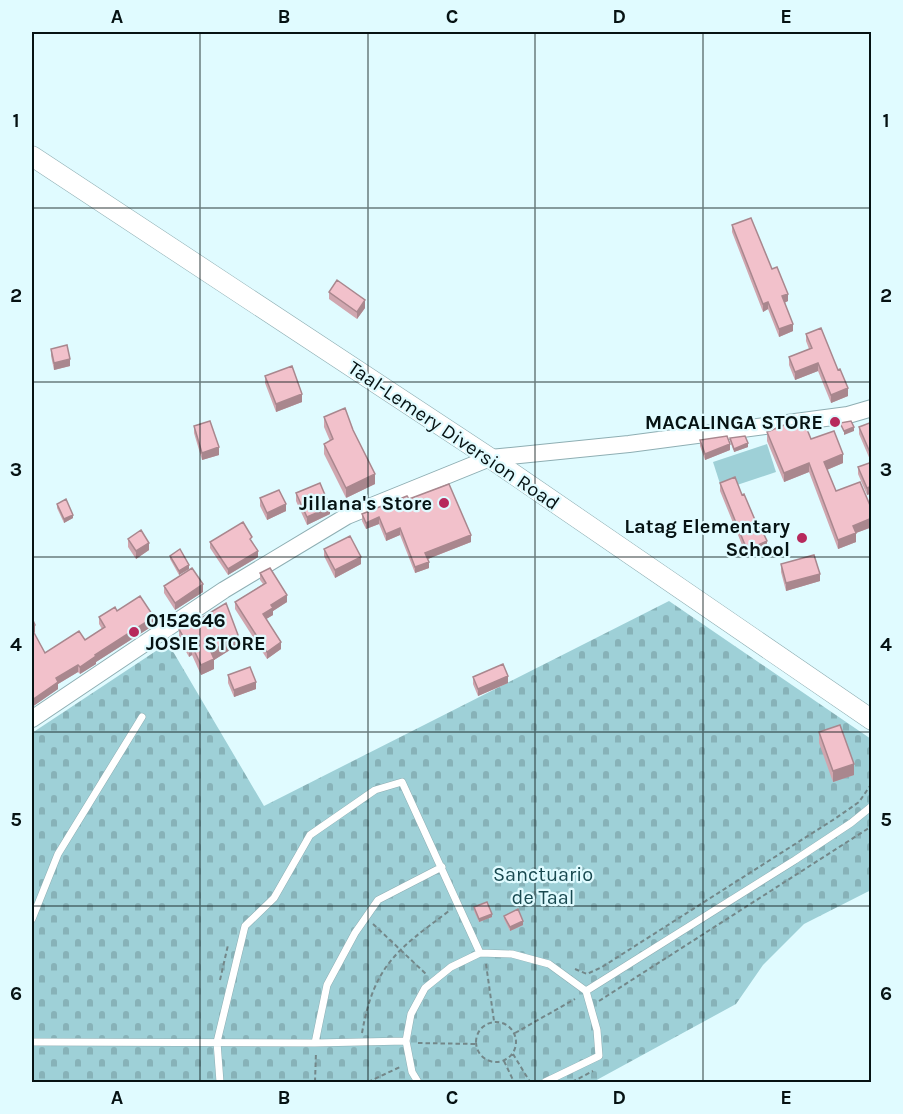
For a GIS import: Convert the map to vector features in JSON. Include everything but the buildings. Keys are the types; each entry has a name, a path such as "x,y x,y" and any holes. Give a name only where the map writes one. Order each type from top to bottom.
{"main road":[{"name":"Taal-Lemery Diversion Road","path":"32,156 490,458 872,720"}],"street":[{"path":"32,719 224,590 347,516 490,458 640,443 848,415 872,408"}],"lane":[{"path":"32,919 58,854 142,717"},
{"path":"220,1083 217,1042 245,926 274,898 309,835 375,790 402,782 480,953"},
{"path":"586,991 813,848 872,806"},
{"path":"315,1043 327,985 355,933 378,900 442,867"},
{"path":"417,1083 412,1072 406,1041 411,1014 425,988 452,967 480,953 512,954 549,964 586,991 597,1030 599,1056 542,1080"},
{"path":"32,1042 406,1041"}],"path":[{"path":"574,969 587,974 602,967 836,819 859,802 872,783"},
{"path":"600,1009 598,1001 872,826"},
{"path":"362,1036 370,998 378,978 400,949 453,908"},
{"path":"371,922 428,975 424,981"},
{"path":"219,988 224,956 231,938"},
{"path":"477,967 494,963"},
{"path":"486,964 494,1021"},
{"path":"515,1033 575,999 570,993"},
{"path":"494,1021 506,1024 515,1033 513,1053 504,1061 495,1062 485,1059 475,1044 478,1031 485,1024 494,1021"},
{"path":"415,1043 475,1044"},
{"path":"315,1083 316,1052"},
{"path":"513,1053 530,1082 542,1080"},
{"path":"504,1061 514,1083"},
{"path":"368,1083 402,1066"},
{"path":"572,1083 599,1066"}],"green space":[{"path":"767,444 776,472 722,490 713,462"},
{"name":"Sanctuario de Taal","path":"669,601 871,739 871,890 804,924 763,965 736,1004 593,1082 32,1082 32,733 168,643 264,806"}],"place":[{"name":"MACALINGA STORE","path":"835,422"},
{"name":"Jillana's Store","path":"444,503"},
{"name":"Latag Elementary School","path":"802,538"},
{"name":"0152646 JOSIE STORE","path":"134,632"}]}
